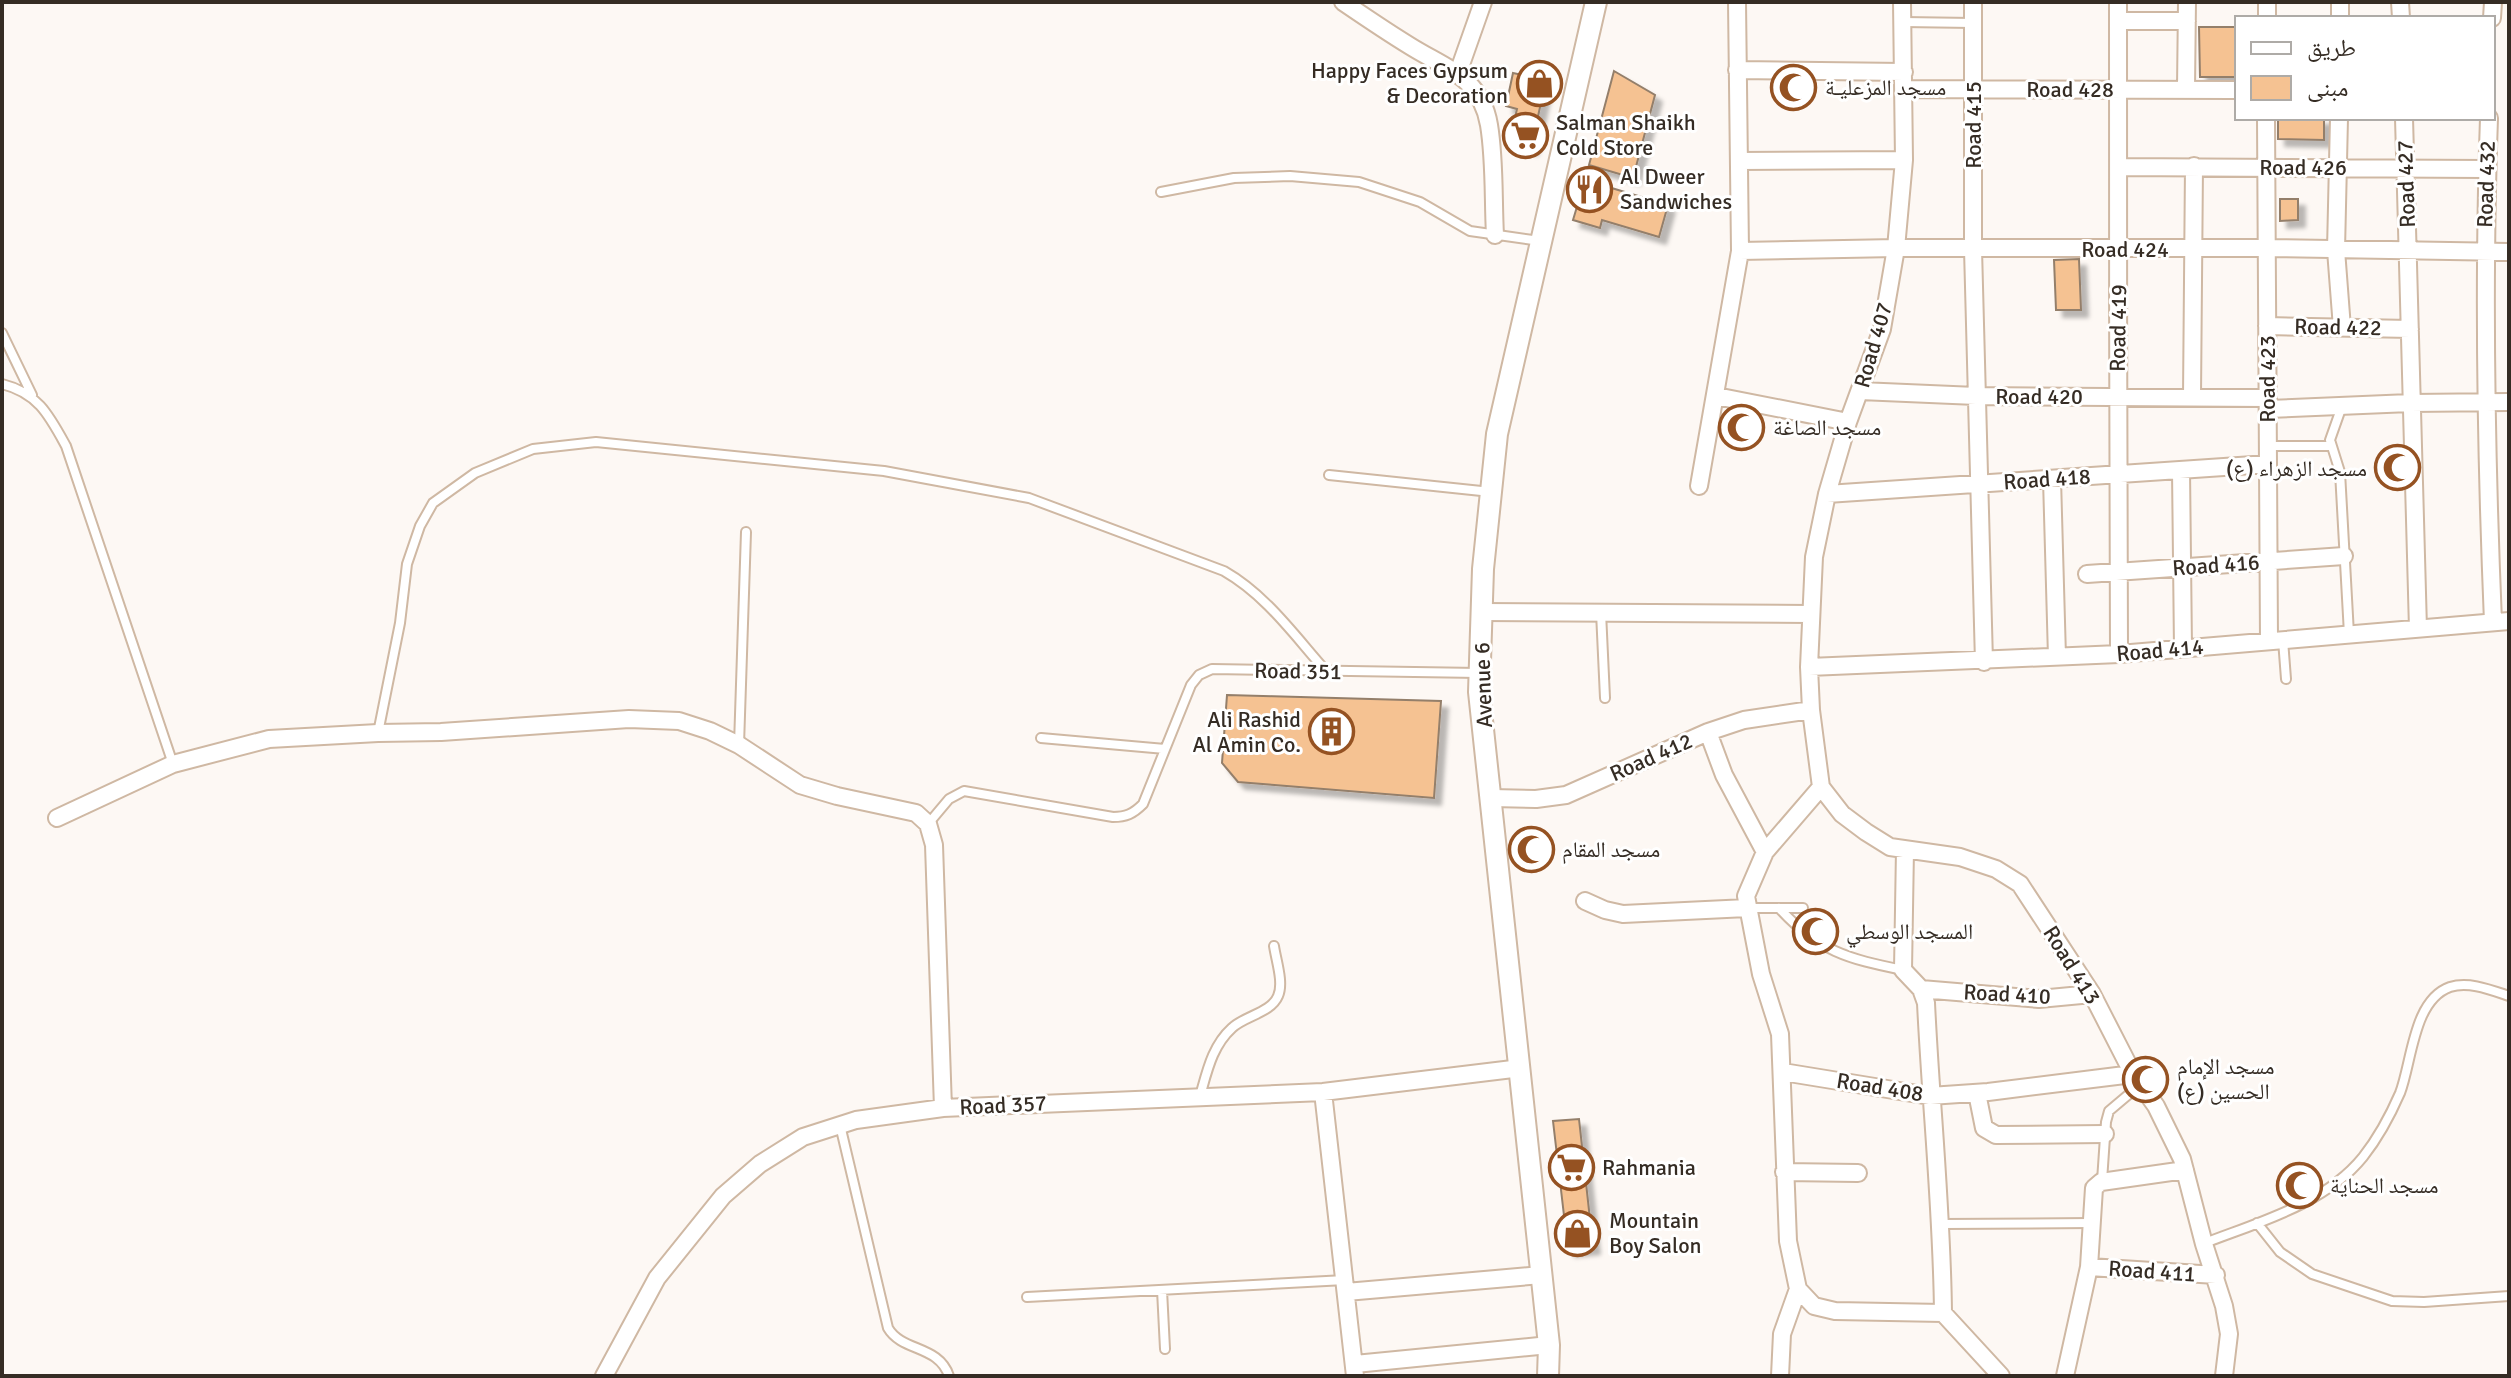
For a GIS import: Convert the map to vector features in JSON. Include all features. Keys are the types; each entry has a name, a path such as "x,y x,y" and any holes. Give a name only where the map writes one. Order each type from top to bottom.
{"street":[{"path":"1343,2 1390,34 1458,73 1478,96 1489,124 1495,235"},
{"path":"1458,73 1483,2"},
{"name":"Avenue 6","path":"1548,1376 1549,1345 1542,1275 1479,692 1482,612 1497,434 1596,2"},
{"path":"1699,486 1740,251 1737,2"},
{"name":"Road 407","path":"1809,667 1814,557 1827,494 1848,422 1882,329 1896,248 1904,160 1902,2"},
{"name":"Road 415","path":"1973,2 1973,249 1984,662"},
{"name":"Road 419","path":"2118,2 2120,249 2116,475 2119,654"},
{"path":"2186,88 2187,2"},
{"path":"2118,21 2187,21"},
{"path":"1737,70 1904,80"},
{"name":"Road 428","path":"1904,80 1973,89 2235,90"},
{"name":"Road 423","path":"2266,120 2268,561 2276,640"},
{"path":"2339,120 2336,250 2342,328"},
{"name":"Road 427","path":"2404,120 2418,629"},
{"name":"Road 432","path":"2489,120 2484,250 2487,469 2501,621"},
{"path":"1739,161 1904,160"},
{"path":"2192,396 2194,166"},
{"name":"Road 426","path":"2119,167 2487,169"},
{"name":"Road 424","path":"1740,251 2267,248 2509,252"},
{"name":"Road 422","path":"2267,326 2410,329"},
{"name":"Road 420","path":"1860,391 1976,396 2192,396 2342,406 2509,402"},
{"path":"1716,396 1848,422"},
{"name":"Road 418","path":"1827,494 2268,464"},
{"path":"2181,470 2183,648"},
{"path":"2052,479 2057,657"},
{"name":"Road 416","path":"2087,574 2344,556"},
{"path":"1482,612 1810,614"},
{"name":"Road 414","path":"1809,667 2119,654 2501,621"},
{"path":"1780,1376 1782,1334 1798,1289 1788,1241 1783,1072 1780,1034 1761,974 1746,896 1765,852 1821,787 1809,667"},
{"name":"Road 412","path":"1491,798 1536,799 1566,795 1708,732 1744,720 1811,710"},
{"path":"57,818 173,764 269,739 441,732 629,719 679,721 710,731 739,745 800,785 916,813 928,824 934,845 943,1108"},
{"path":"1708,732 1724,775 1765,852"},
{"name":"Road 413","path":"1821,787 1842,814 1890,847 1960,857 1996,869 2020,884 2092,994 2137,1079 2156,1106 2185,1170 2204,1244 2216,1275 2229,1334 2224,1376"},
{"path":"1905,849 1903,970 1921,989 1926,1003 1930,1096 1942,1224 1943,1313 2001,1376"},
{"path":"1585,901 1623,914 1747,908"},
{"name":"Road 410","path":"1921,989 2039,999 2092,994"},
{"name":"Road 357","path":"604,1376 657,1278 723,1196 760,1164 803,1137 856,1120 943,1108 1323,1092 1521,1068"},
{"name":"Road 408","path":"1783,1072 1930,1096 2137,1079"},
{"path":"1323,1092 1355,1370 1549,1345"},
{"path":"1977,1093 1984,1128 1996,1135 2105,1134"},
{"path":"2101,1182 2185,1170"},
{"path":"1784,1172 1858,1173"},
{"name":"Road 411","path":"2065,1376 2089,1267 2094,1188 2101,1182"},
{"name":"Road 411","path":"2089,1267 2216,1275"},
{"path":"1345,1286 1542,1275"},
{"path":"1798,1289 1814,1306 1835,1311 1943,1313"}],"lane":[{"path":"1903,22 1973,23"},
{"path":"1161,192 1234,178 1290,176 1359,182 1420,202 1470,231 1541,241"},
{"path":"2,333 32,396 66,446 173,764"},
{"path":"2,384 32,396"},
{"path":"2342,406 2330,446 2340,472 2349,634"},
{"path":"378,733 400,623 407,564 420,526 433,503 475,473 533,449 596,442 884,471 1029,498 1224,571 1244,582 1326,671"},
{"path":"2268,446 2330,446"},
{"path":"1329,475 1491,492"},
{"path":"739,745 746,532"},
{"path":"1601,612 1605,698"},
{"path":"2276,640 2286,679"},
{"name":"Road 351","path":"928,824 949,799 964,791 1113,817 1124,817 1135,812 1143,804 1191,685 1205,671 1480,673"},
{"path":"1041,738 1165,749"},
{"path":"1747,908 1803,908"},
{"path":"1779,908 1808,937 1829,950 1851,959 1903,970"},
{"path":"1200,1096 1221,1040 1239,1022 1277,999 1280,988 1274,946"},
{"path":"2204,1244 2297,1206 2337,1183 2362,1158 2384,1127 2401,1091 2420,1018 2433,998 2448,988 2465,984 2509,996"},
{"path":"2101,1182 2109,1111 2137,1079"},
{"path":"840,1125 888,1328 898,1339 937,1357 949,1376"},
{"path":"1942,1224 2091,1223"},
{"path":"2257,1223 2280,1252 2312,1274 2392,1301 2509,1296"},
{"path":"1027,1297 1345,1286"},
{"path":"1162,1290 1165,1349"}],"building":[{"path":"2199,27 2235,27 2235,77 2200,77"},
{"path":"1614,71 1655,95 1633,178 1589,165"},
{"path":"1513,73 1546,80 1531,148 1509,143 1517,109 1506,106"},
{"path":"2278,120 2324,120 2324,140 2278,139"},
{"path":"1585,180 1668,205 1659,237 1602,220 1600,228 1573,220"},
{"path":"2280,199 2298,199 2298,220 2280,221"},
{"path":"2079,259 2081,310 2056,310 2054,260"},
{"name":"Ali Rashid Al Amin Co.","path":"1227,695 1441,701 1434,798 1238,782 1222,763"},
{"path":"1579,1119 1593,1247 1568,1250 1553,1121"}],"place":[{"name":"Happy Faces Gypsum & Decoration","path":"1539,83"},
{"name":"مسجد المزعليـة","path":"1794,87"},
{"name":"Salman Shaikh Cold Store","path":"1525,135"},
{"name":"Al Dweer Sandwiches","path":"1589,189"},
{"name":"مسجد الصاغة","path":"1742,427"},
{"name":"مسجد الزهراء (ع)","path":"2398,468"},
{"name":"Ali Rashid Al Amin Co.","path":"1332,732"},
{"name":"مسجد المقام","path":"1531,849"},
{"name":"المسجد الوسطي","path":"1815,931"},
{"name":"مسجد الإمام الحسين (ع)","path":"2146,1079"},
{"name":"Rahmania","path":"1571,1167"},
{"name":"مسجد الحناية","path":"2299,1185"},
{"name":"Mountain Boy Salon","path":"1578,1233"}]}
